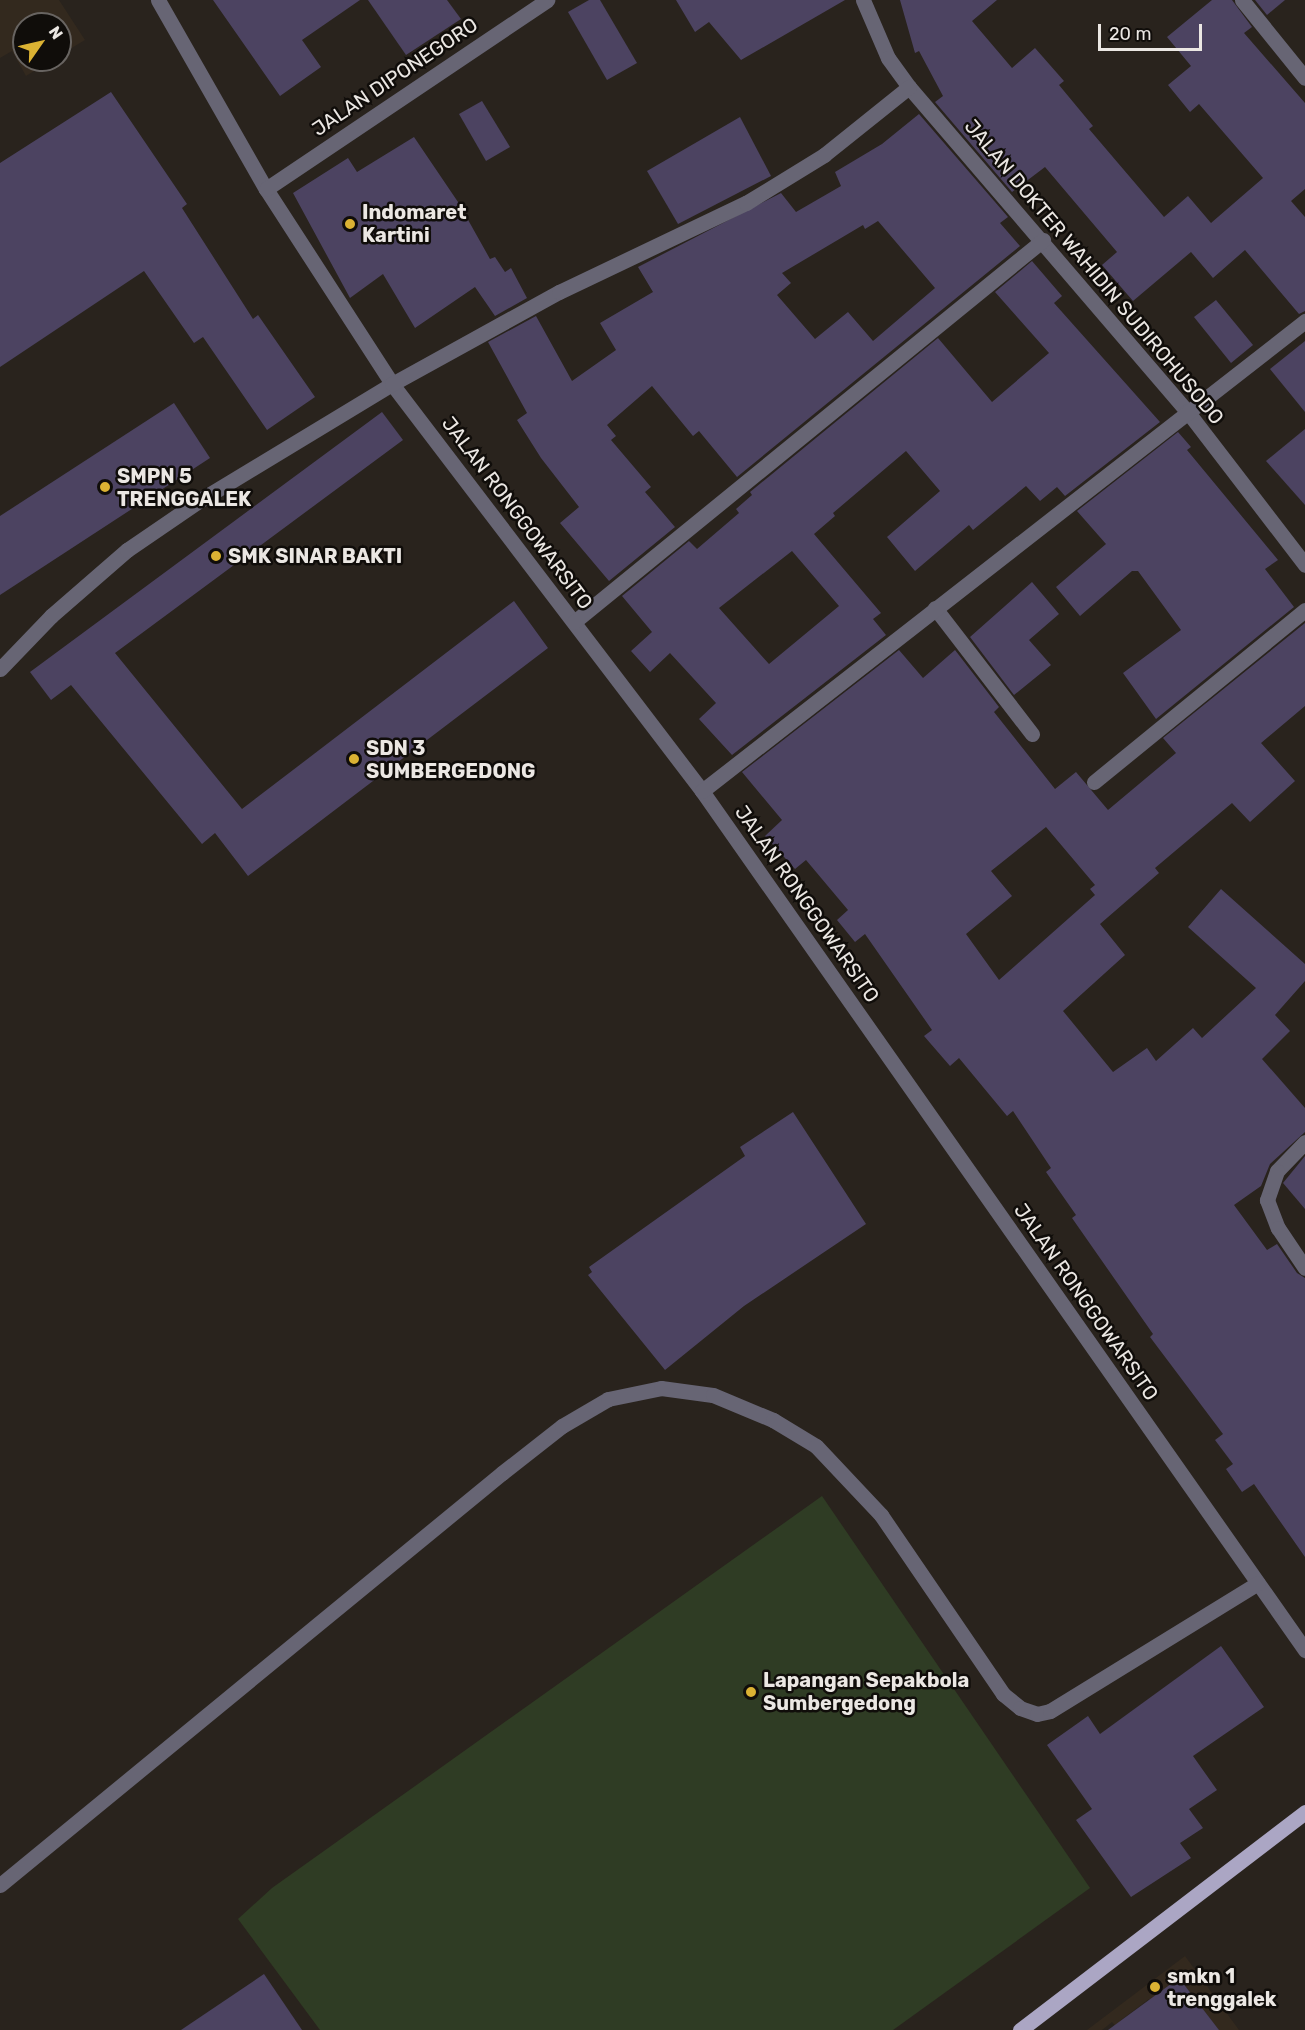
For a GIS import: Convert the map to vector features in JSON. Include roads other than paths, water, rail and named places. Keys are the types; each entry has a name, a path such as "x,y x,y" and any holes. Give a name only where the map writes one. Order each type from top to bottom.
{"main road":[{"path":"1020,2030 1305,1812"}],"street":[{"name":"JALAN RONGGOWARSITO","path":"158,0 266,189 392,384 702,791 1305,1650"},
{"name":"JALAN DOKTER WAHIDIN SUDIROHUSODO","path":"863,0 888,58 909,87 1043,240 1187,411 1305,565"},
{"path":"1242,0 1305,78"},
{"name":"JALAN DIPONEGORO","path":"266,189 538,3"},
{"path":"5,663 127,550 197,501 392,384 559,292 746,203 824,155 909,87"},
{"path":"574,622 1043,240"},
{"path":"702,791 1305,321"},
{"path":"935,608 1032,734"},
{"path":"1094,782 1305,610"},
{"path":"1305,1142 1276,1171 1267,1200 1278,1228 1305,1268"},
{"path":"0,1885 511,1466 562,1426 608,1399 661,1388 713,1395 773,1420 816,1446 881,1515 1003,1694 1020,1708 1037,1714 1050,1711 1258,1582"}],"place":[{"name":"Indomaret Kartini","path":"350,224"},
{"name":"SMPN 5 TRENGGALEK","path":"105,487"},
{"name":"SMK SINAR BAKTI","path":"216,556"},
{"name":"SDN 3 SUMBERGEDONG","path":"354,759"},
{"name":"Lapangan Sepakbola Sumbergedong","path":"751,1692"},
{"name":"smkn 1 trenggalek","path":"1155,1987"}]}
